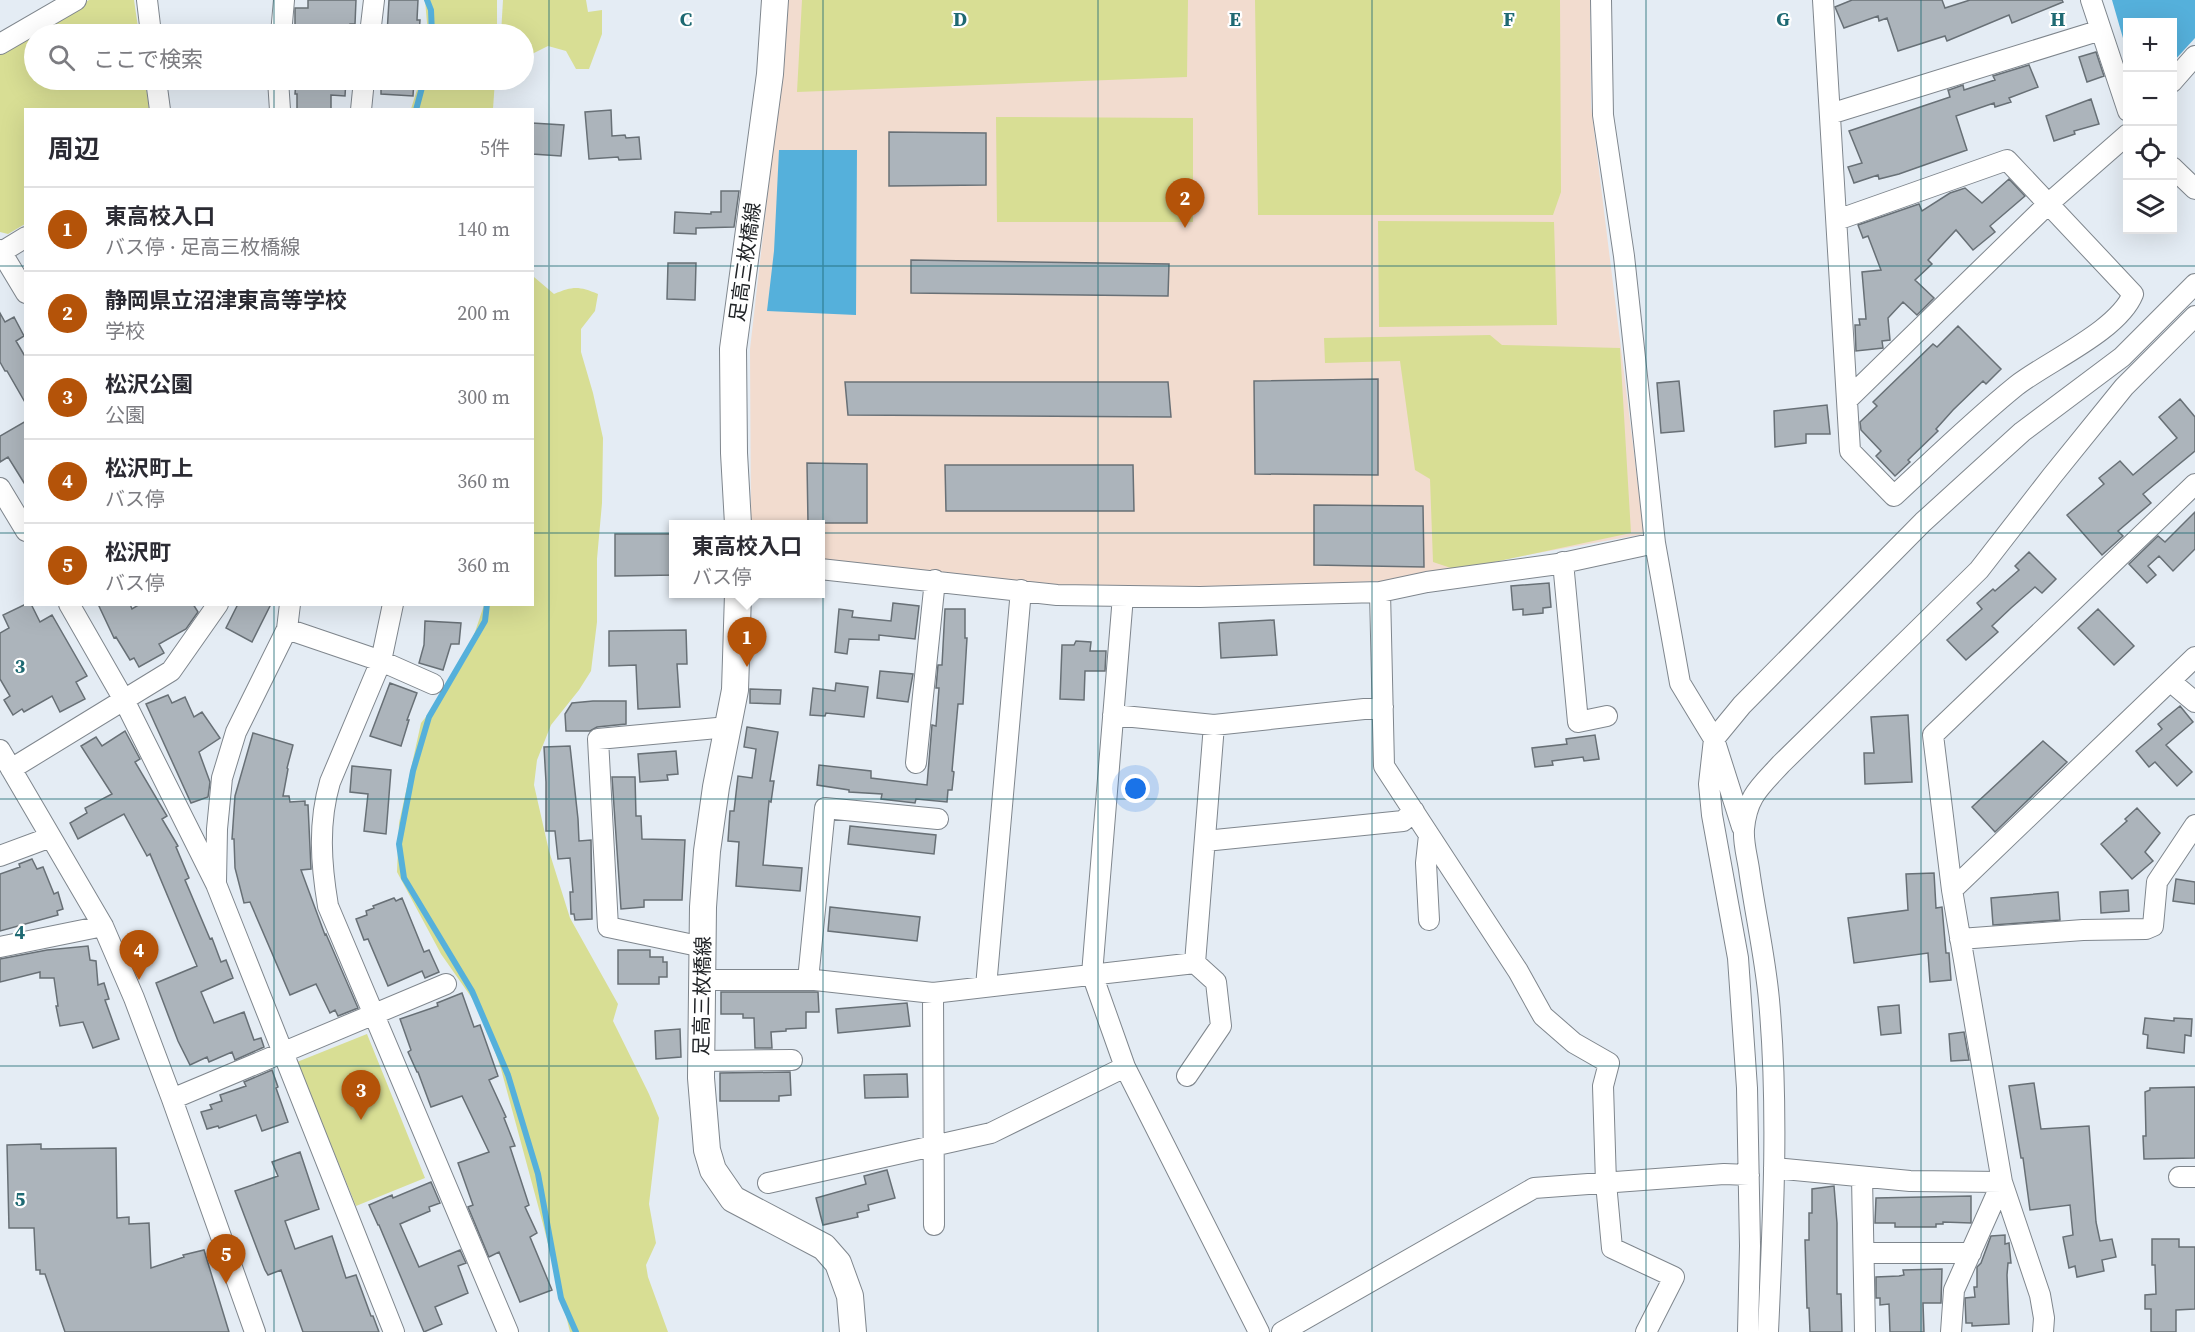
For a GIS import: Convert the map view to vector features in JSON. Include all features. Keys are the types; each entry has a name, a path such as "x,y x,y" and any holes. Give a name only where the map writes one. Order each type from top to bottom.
{"main road":[{"name":"足高三枚橋線","path":"738,520 734,453 733,349 768,94 775,0"},
{"name":"足高三枚橋線","path":"738,598 735,690 707,851 701,1061 704,1121 713,1170 733,1199 824,1247 838,1263 850,1296 853,1332"}],"street":[{"path":"35,24 76,0"},
{"path":"147,0 150,24"},
{"path":"281,24 284,0"},
{"path":"371,24 374,0"},
{"path":"1601,0 1603,115 1624,256 1655,543 1680,683 1713,739 1744,832 1763,945 1769,1002 1773,1081 1774,1168 1768,1332"},
{"path":"1823,0 1850,451 1894,496 2017,385 2099,331 2129,305 2133,294 2007,160 1837,220"},
{"path":"2091,0 2123,99"},
{"path":"0,44 24,30"},
{"path":"1830,114 2101,30"},
{"path":"2177,76 2195,56"},
{"path":"157,90 160,108"},
{"path":"279,90 280,108"},
{"path":"361,108 363,90"},
{"path":"1848,399 2048,204 2123,138"},
{"path":"2177,172 2195,189"},
{"path":"24,238 0,252 24,290"},
{"path":"1748,1332 1750,1246 1747,1088 1738,958 1708,784 1713,739 1742,705 1923,522 2022,432 2122,357 2195,284"},
{"path":"1744,832 1748,805 1757,789 1980,570 2124,387 2195,316"},
{"path":"2043,1332 2044,1318 2040,1295 2002,1182 1952,890 1934,735 2195,484"},
{"path":"0,488 24,528"},
{"path":"825,569 1057,595 1200,597 1380,592 1427,582 1563,562 1655,543"},
{"path":"1563,562 1578,722 1607,716"},
{"path":"916,763 935,580"},
{"path":"986,987 1021,591"},
{"path":"1380,592 1384,766 1518,971 1543,1016 1574,1043 1609,1063 1603,1086 1606,1183 1612,1248 1674,1277 1646,1332"},
{"path":"1123,596 1092,974 1125,1067 1259,1332"},
{"path":"70,606 124,700 216,885 394,1332"},
{"path":"216,885 217,829 222,778 237,732 287,629 290,606"},
{"path":"393,606 381,661 330,782 325,800 322,869 328,906 508,1332"},
{"path":"11,769 171,671 212,607"},
{"path":"287,629 381,661 433,684"},
{"path":"1952,890 2195,657"},
{"path":"2170,681 2195,702"},
{"path":"1113,715 1214,725 1383,707"},
{"path":"1195,963 1214,725"},
{"path":"703,946 608,927 598,739 728,727"},
{"path":"0,750 103,926 134,998 172,1099 255,1332"},
{"path":"808,980 825,808 938,819"},
{"path":"1205,841 1403,820 1414,811"},
{"path":"1960,939 2084,930 2146,929 2153,926 2157,882 2195,825"},
{"path":"1429,835 1426,863 1429,920"},
{"path":"0,856 51,837"},
{"path":"0,947 103,926"},
{"path":"702,980 808,980 933,993 1195,963 1216,982 1221,1026 1187,1076"},
{"path":"172,1099 446,984"},
{"path":"933,993 934,1225"},
{"path":"701,1061 792,1060"},
{"path":"768,1183 991,1133 1125,1067"},
{"path":"1774,1168 1910,1181 2002,1182"},
{"path":"1282,1332 1534,1188 1724,1174 1749,1175"},
{"path":"1862,1177 1864,1332"},
{"path":"1951,1332 1954,1290 2002,1182"},
{"path":"1864,1252 1971,1254"}],"shaded area":[{"path":"787,0 1590,0 1591,106 1644,534 1382,581 1193,588 1056,585 825,560 825,520 751,520 750,349 780,87"}],"green space":[{"path":"89,0 134,0 138,24 49,24"},
{"path":"425,0 497,0 497,24 427,24"},
{"path":"503,0 586,0 588,12 602,10 602,34 589,69 576,69 566,51 548,46 534,53 534,24 502,24"},
{"path":"802,0 1188,0 1187,77 797,92"},
{"path":"1255,0 1560,0 1561,192 1553,215 1258,215"},
{"path":"24,39 24,90 146,90 149,108 24,108 24,225 8,234 0,232 0,53"},
{"path":"417,90 494,90 493,108 411,108"},
{"path":"996,117 1193,118 1193,222 997,222"},
{"path":"1378,221 1554,222 1557,325 1379,327"},
{"path":"534,277 554,294 576,288 598,294 595,311 581,329 581,352 603,438 602,503 597,559 597,622 591,671 551,725 537,760 534,785 549,851 570,918 618,1004 613,1021 659,1118 649,1204 656,1243 646,1265 648,1277 668,1332 570,1332 501,1069 481,1011 441,954 397,872 399,823 421,723 442,697 466,659 484,606 534,606"},
{"path":"1490,335 1502,345 1620,348 1631,533 1457,570 1433,562 1430,479 1415,470 1400,361 1325,363 1324,338"},
{"path":"367,1034 425,1178 356,1206 297,1062"}],"water":[{"path":"2112,0 2195,0 2195,38 2177,58 2177,18 2123,18 2123,38"},
{"path":"779,150 857,150 856,315 767,311 774,251"}],"building":[{"path":"308,0 356,0 355,24 295,24 295,8 308,8"},
{"path":"389,0 418,0 417,20 420,20 420,24 388,24"},
{"path":"1852,0 1942,0 1945,8 1970,0 2062,0 2063,2 2012,23 2009,15 1947,41 1945,36 1898,51 1887,18 1879,21 1878,16 1844,28 1835,7"},
{"path":"2096,52 2104,76 2087,82 2079,57"},
{"path":"2029,65 2038,87 2009,98 2011,102 1995,107 1994,103 1956,116 1967,150 1899,174 1879,179 1878,175 1854,183 1848,167 1862,163 1849,131 1950,97 1948,90 1963,85 1964,90 1995,80 1993,76"},
{"path":"295,90 345,90 345,96 331,95 331,108 297,108 297,94 295,94"},
{"path":"381,90 413,90 413,96 381,94"},
{"path":"2091,99 2099,124 2074,131 2075,134 2054,141 2046,116"},
{"path":"611,110 612,136 639,137 641,159 619,160 618,157 589,159 585,112"},
{"path":"534,123 564,125 561,156 534,154"},
{"path":"889,132 986,133 986,185 889,186"},
{"path":"2009,179 2025,196 1990,226 1995,232 1973,250 1956,230 1928,260 1932,264 1915,280 1934,298 1917,315 1903,302 1888,318 1890,340 1882,341 1883,348 1856,351 1855,325 1860,325 1859,319 1866,319 1862,272 1881,270 1868,236 1863,238 1858,225 1919,204 1922,211 1950,193 1965,188 1982,203"},
{"path":"721,191 739,191 734,227 696,228 696,234 674,233 675,212 711,214 711,212 721,212"},
{"path":"911,260 1169,264 1168,296 911,293"},
{"path":"668,263 696,263 695,300 667,299"},
{"path":"0,313 5,322 14,317 24,336 16,341 24,355 24,401 0,362"},
{"path":"1958,326 2001,369 1986,384 1983,381 1953,410 1936,429 1938,431 1895,476 1876,456 1881,451 1861,430 1860,422 1877,406 1873,402 1933,344 1937,347"},
{"path":"1378,379 1378,475 1255,474 1254,381"},
{"path":"1679,381 1684,431 1661,433 1657,383"},
{"path":"845,382 1168,382 1171,417 848,415"},
{"path":"2180,399 2195,417 2195,451 2143,494 2151,503 2118,531 2123,536 2102,555 2067,515 2104,484 2099,478 2120,461 2133,475 2177,438 2159,417"},
{"path":"1827,405 1830,434 1806,434 1806,443 1775,447 1774,411"},
{"path":"24,422 24,483 8,457 0,462 0,436"},
{"path":"807,463 867,464 867,523 825,523 825,520 808,520"},
{"path":"945,465 1133,465 1134,511 946,511"},
{"path":"1314,505 1423,506 1424,567 1314,565"},
{"path":"2195,512 2195,549 2173,571 2159,556 2148,566 2156,575 2147,583 2129,564 2158,536 2165,542"},
{"path":"615,534 669,534 669,575 615,576"},
{"path":"2029,552 2056,579 2042,593 2035,587 2011,608 1992,626 1998,632 1966,660 1947,640 1982,609 1977,603 2019,570 2015,566"},
{"path":"1549,583 1551,607 1543,608 1543,613 1523,615 1523,609 1513,610 1511,586"},
{"path":"893,603 919,606 915,639 879,635 879,640 849,639 847,654 835,652 839,609 853,611 852,617 891,621"},
{"path":"24,605 32,606 40,622 52,615 87,676 76,682 85,699 60,712 52,696 24,712 22,709 13,715 4,700 10,696 0,679 0,633 9,628 3,615"},
{"path":"99,606 131,606 132,609 137,606 194,606 198,612 186,629 159,644 164,653 139,667 134,658 130,660 116,637 114,638"},
{"path":"237,606 270,606 252,642 226,628"},
{"path":"945,609 965,609 965,638 967,638 963,704 958,704 952,790 948,790 947,802 916,799 915,803 881,799 882,794 849,792 849,790 817,785 819,765 871,771 871,778 927,785 932,725 936,726 939,688 936,688 938,665 942,665"},
{"path":"2098,609 2134,646 2114,665 2078,628"},
{"path":"1274,620 1277,655 1221,658 1219,623"},
{"path":"425,621 461,623 459,644 451,644 443,670 419,663 424,645"},
{"path":"686,630 687,664 677,664 680,707 638,709 636,665 609,666 609,631"},
{"path":"1076,641 1091,642 1090,651 1106,651 1105,671 1085,671 1084,700 1060,699 1062,645 1074,645"},
{"path":"880,671 913,674 908,702 877,698"},
{"path":"390,683 417,693 401,746 370,736"},
{"path":"836,683 868,687 864,717 826,713 825,716 810,715 813,688 835,691"},
{"path":"750,689 781,690 780,704 750,703"},
{"path":"168,695 172,703 185,697 194,717 202,712 220,738 199,752 210,782 208,797 191,803 146,704"},
{"path":"626,701 626,724 597,727 590,731 566,731 565,714 572,703"},
{"path":"2180,706 2193,722 2166,745 2192,772 2177,786 2155,762 2149,767 2136,751 2162,729 2158,724"},
{"path":"1908,715 1912,782 1865,784 1864,753 1874,753 1871,717"},
{"path":"747,727 778,732 770,781 774,781 771,802 769,801 763,865 802,868 800,891 736,886 739,842 728,841 730,811 734,811 738,776 752,778 756,749 744,747"},
{"path":"125,731 140,759 135,762 167,816 162,819 178,846 176,847 189,878 185,880 210,939 212,938 221,962 226,960 233,978 201,992 214,1023 244,1012 254,1040 261,1038 264,1047 235,1060 232,1052 209,1062 207,1057 190,1065 178,1041 156,983 197,966 150,854 147,856 124,814 78,839 70,823 87,813 85,808 112,794 81,746 96,737 102,746"},
{"path":"253,733 293,745 283,796 289,796 290,802 305,801 305,805 308,805 311,869 301,870 325,935 358,1008 338,1016 335,1010 330,1013 316,984 290,995 250,902 244,903 235,868 234,839 232,839 235,796"},
{"path":"1595,735 1599,759 1584,761 1583,757 1552,761 1553,765 1535,767 1532,748 1567,744 1566,739"},
{"path":"2043,741 2067,762 1995,832 1972,807"},
{"path":"570,746 579,841 591,840 592,919 575,920 574,914 571,914 570,892 573,892 570,858 558,859 555,831 546,831 544,747"},
{"path":"676,751 678,774 667,775 668,780 640,782 638,754"},
{"path":"352,766 391,770 386,834 364,831 368,794 350,792"},
{"path":"612,777 635,777 636,816 641,816 642,839 685,840 682,900 644,900 644,907 621,909"},
{"path":"2137,808 2160,833 2145,852 2153,861 2132,879 2101,844 2127,821 2125,819"},
{"path":"850,826 936,835 934,854 848,844"},
{"path":"32,859 37,869 43,867 54,894 58,892 63,909 57,911 58,915 0,931 0,874 20,867 19,864"},
{"path":"1934,873 1936,908 1942,907 1951,980 1930,982 1928,953 1854,963 1848,918 1908,910 1906,874"},
{"path":"2176,879 2195,882 2195,904 2173,901"},
{"path":"2128,890 2129,911 2101,913 2100,892"},
{"path":"2058,892 2060,920 1993,925 1991,898"},
{"path":"394,898 396,901 402,898 424,952 429,950 439,972 425,978 422,971 388,986 368,939 364,940 356,919 367,915 366,911 374,908 373,906"},
{"path":"830,907 920,917 917,941 828,931"},
{"path":"88,946 90,960 96,961 98,985 104,983 109,999 105,1000 119,1039 93,1048 83,1022 60,1026 54,978 40,978 40,972 0,982 0,959 47,950"},
{"path":"618,950 650,950 650,957 663,957 663,962 667,962 667,977 659,977 659,984 618,984"},
{"path":"721,992 818,992 819,1012 806,1012 806,1028 771,1032 772,1048 755,1048 754,1018 743,1018 743,1014 721,1014"},
{"path":"462,993 474,1027 480,1025 498,1076 489,1080 506,1117 504,1118 515,1146 510,1147 529,1205 525,1207 537,1233 530,1237 552,1290 520,1302 499,1252 489,1257 488,1255 468,1207 473,1205 458,1163 489,1152 462,1096 431,1107 408,1052 411,1050 400,1019 438,1006 437,1003"},
{"path":"907,1003 910,1026 838,1033 836,1009"},
{"path":"1899,1005 1901,1033 1881,1035 1878,1007"},
{"path":"2145,1018 2174,1021 2174,1018 2192,1019 2191,1036 2185,1035 2184,1053 2147,1048 2148,1035 2143,1034"},
{"path":"680,1029 681,1057 656,1059 655,1031"},
{"path":"1964,1032 1969,1060 1951,1061 1949,1034"},
{"path":"272,1070 288,1122 262,1131 256,1115 219,1128 218,1126 207,1129 201,1112 212,1109 210,1105 222,1101 220,1095 246,1086 244,1082"},
{"path":"790,1072 791,1095 779,1096 779,1101 720,1101 720,1073"},
{"path":"907,1074 908,1097 865,1098 864,1075"},
{"path":"2034,1083 2041,1129 2089,1126 2096,1222 2100,1241 2112,1239 2116,1257 2102,1260 2104,1271 2077,1277 2075,1266 2069,1268 2063,1237 2073,1235 2070,1205 2030,1210 2009,1086"},
{"path":"2195,1087 2195,1158 2144,1159 2145,1092 2150,1088"},
{"path":"41,1144 41,1149 116,1148 117,1218 129,1217 129,1224 149,1223 151,1268 184,1257 183,1255 204,1250 229,1332 65,1332 45,1274 40,1274 40,1270 36,1270 34,1228 9,1228 7,1145"},
{"path":"300,1152 319,1209 285,1221 295,1249 332,1236 346,1278 356,1275 379,1332 303,1332 281,1270 268,1275 265,1270 235,1191 278,1176 272,1162"},
{"path":"887,1170 895,1198 868,1205 869,1210 857,1213 858,1217 823,1225 816,1198 866,1184 864,1176"},
{"path":"431,1182 440,1203 429,1207 430,1211 400,1224 419,1267 460,1250 466,1263 458,1266 468,1293 435,1307 442,1324 424,1332 369,1205"},
{"path":"1834,1186 1837,1223 1837,1294 1841,1294 1842,1332 1810,1332 1805,1240 1809,1240 1812,1189"},
{"path":"1971,1196 1971,1223 1943,1222 1943,1224 1936,1224 1936,1227 1895,1227 1895,1223 1875,1223 1876,1198"},
{"path":"2005,1235 2005,1244 2009,1243 2011,1263 2008,1263 2007,1275 2009,1324 1972,1326 1972,1323 1966,1323 1965,1298 1975,1297 1977,1267 1981,1263 1991,1236"},
{"path":"2152,1239 2179,1239 2179,1247 2195,1247 2195,1309 2176,1310 2176,1332 2151,1332 2151,1309 2145,1309 2145,1295 2156,1294 2155,1265 2152,1265"},
{"path":"1942,1269 1941,1303 1923,1303 1924,1332 1890,1332 1889,1304 1880,1305 1880,1298 1876,1298 1876,1277 1904,1275 1903,1270"}],"waterway":[{"path":"427,0 431,10 432,24"},
{"path":"417,108 421,90"},
{"path":"487,606 485,621 429,717 413,771 399,844 404,878 472,991 508,1075 538,1174 561,1298 576,1332"}],"place":[{"name":"静岡県立沼津東高等学校","path":"1185,228"},
{"name":"東高校入口","path":"747,667"},
{"name":"松沢町上","path":"139,980"},
{"name":"松沢公園","path":"361,1120"},
{"name":"松沢町","path":"226,1284"}]}
